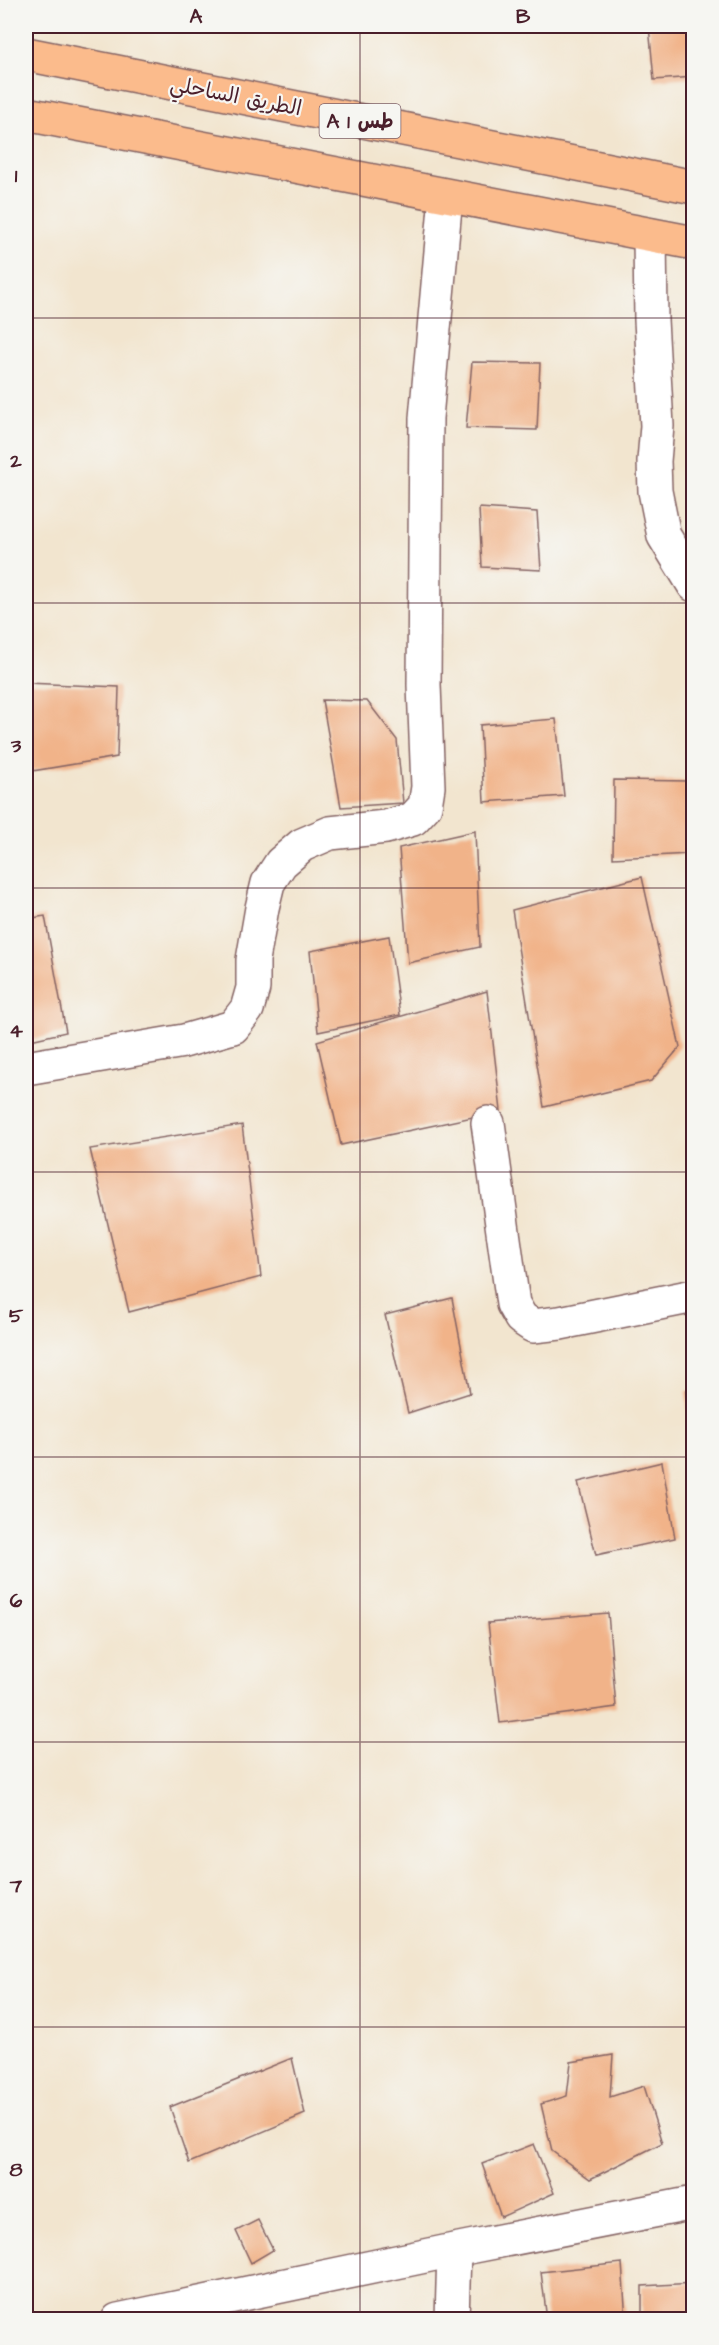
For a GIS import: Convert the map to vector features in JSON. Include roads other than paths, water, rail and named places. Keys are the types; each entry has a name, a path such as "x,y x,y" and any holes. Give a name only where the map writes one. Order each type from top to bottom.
{"highway":[{"name":"الطريق الساحلي","path":"26,54 693,187"},
{"path":"26,114 693,243"}],"street":[{"path":"26,1068 184,1041 233,1027 247,1009 254,988 254,960 262,908 268,883 280,863 302,845 330,833 386,827 413,819 425,806 428,787 424,685 426,418 446,196"},
{"path":"650,235 651,320 657,426 654,461 655,491 664,536 693,585"},
{"path":"488,1124 513,1304 521,1318 533,1326 560,1323 693,1296"},
{"path":"118,2319 693,2204"},
{"path":"452,2319 454,2250"}]}
